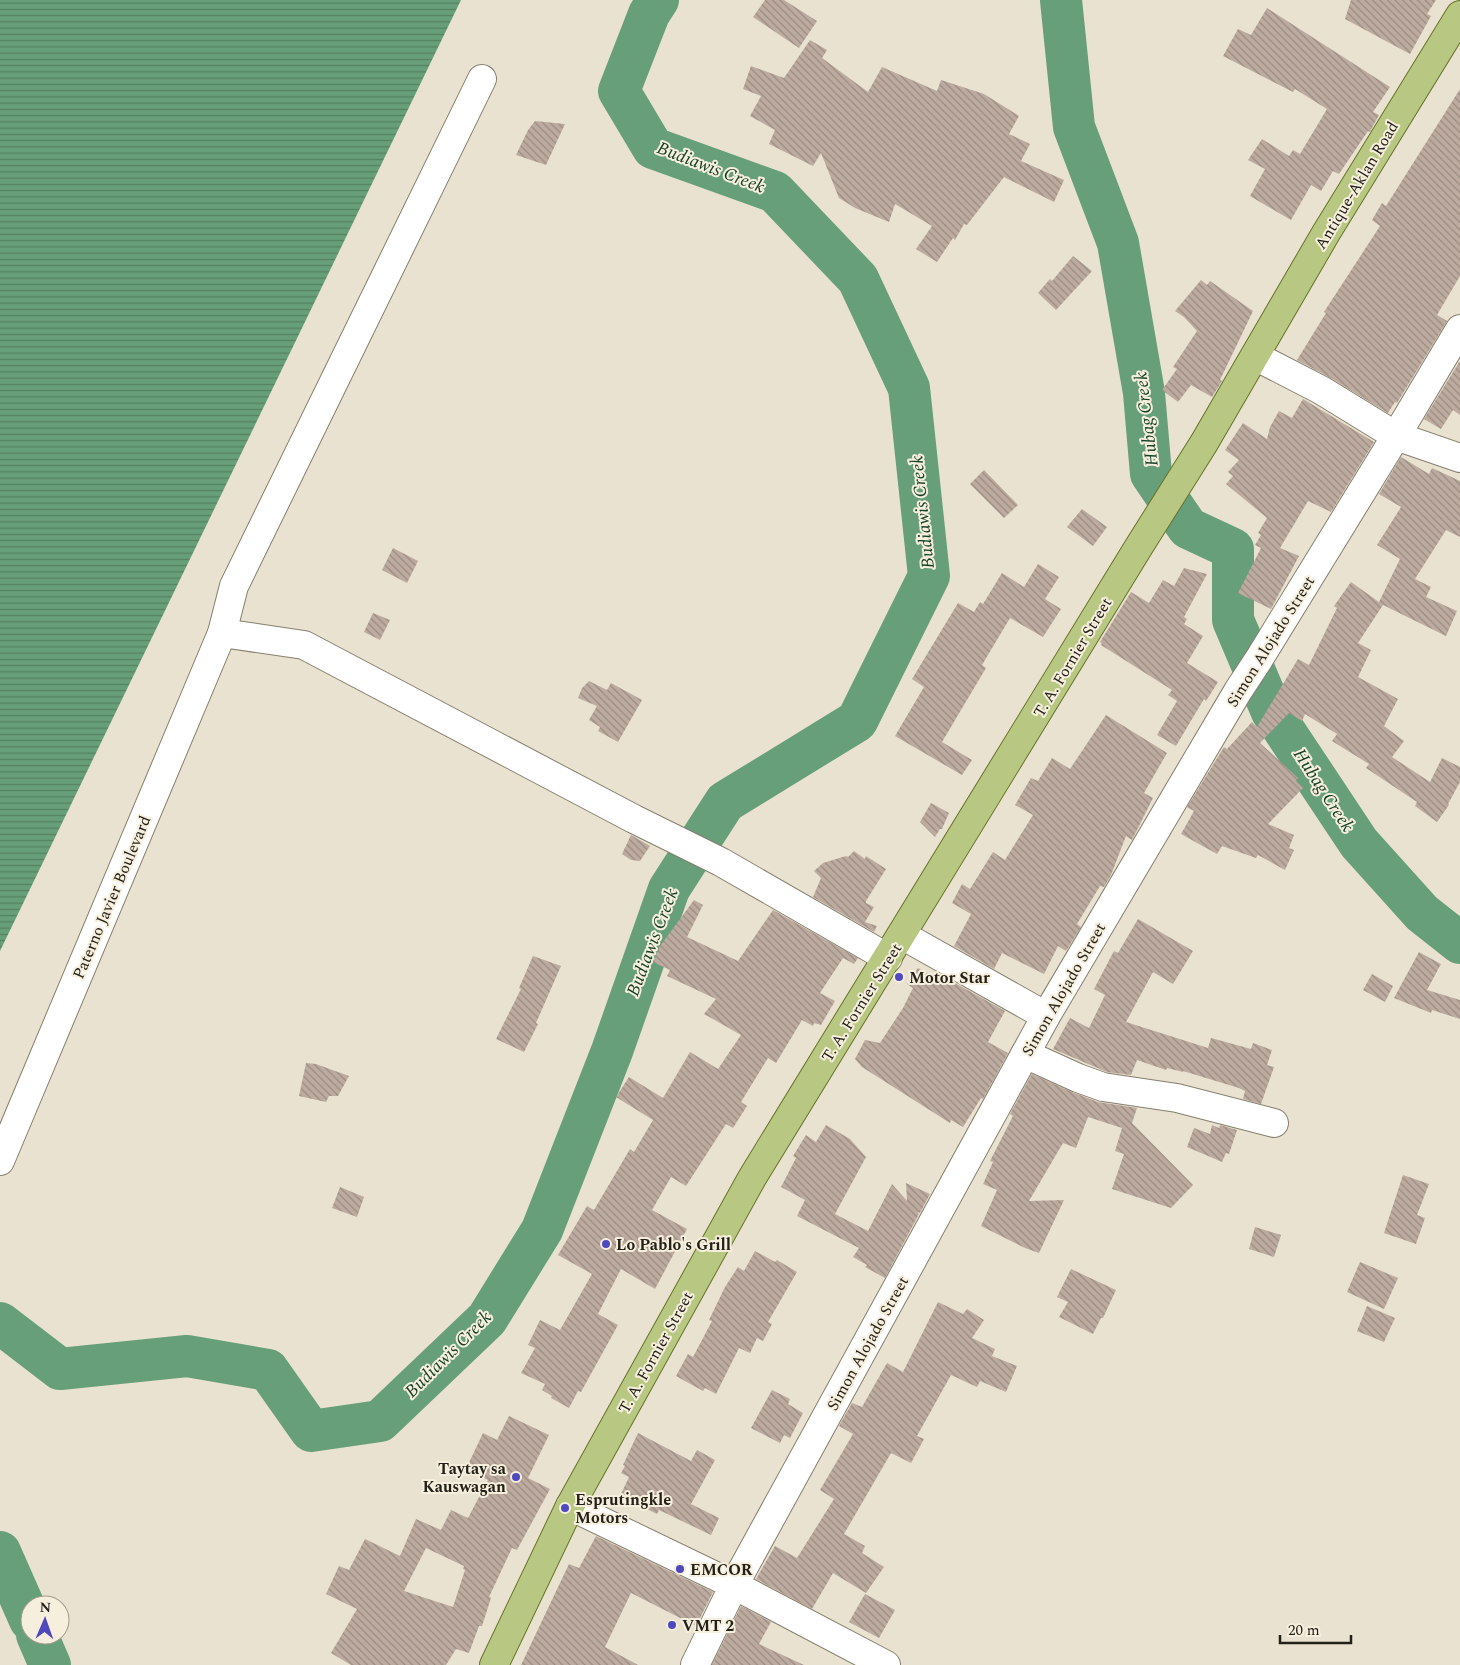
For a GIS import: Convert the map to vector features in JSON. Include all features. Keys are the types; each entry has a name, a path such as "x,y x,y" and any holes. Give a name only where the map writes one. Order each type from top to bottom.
{"main road":[{"name":"Antique-Aklan Road","path":"1255,356 1326,234 1460,15"},
{"name":"T. A. Fornier Street","path":"494,1665 570,1506 752,1178 1204,443 1255,356"}],"street":[{"name":"Paterno Javier Boulevard","path":"0,1161 222,633 234,586 482,79"},
{"name":"Simon Alojado Street","path":"695,1665 734,1585 1046,1016 1238,691 1260,659 1460,329"},
{"path":"1255,356 1320,390 1396,436 1460,458"},
{"path":"222,633 304,644 668,836 895,947 1046,1016"},
{"path":"1026,1054 1078,1078 1104,1087 1177,1098 1274,1123"},
{"path":"570,1506 734,1585 886,1665"}],"shaded area":[{"path":"0,0 461,0 0,951"}],"building":[{"path":"765,0 784,0 817,21 799,48 753,17"},
{"path":"1351,0 1436,0 1427,14 1431,16 1410,54 1345,19"},
{"path":"1267,8 1390,87 1373,112 1379,115 1370,132 1368,131 1339,174 1333,171 1321,191 1311,185 1291,220 1250,196 1265,169 1248,160 1262,139 1289,156 1293,150 1300,154 1327,109 1295,89 1293,92 1223,56 1238,29 1251,35"},
{"path":"810,40 827,50 822,58 868,92 882,67 937,91 941,80 984,94 1019,116 1009,134 1030,144 1021,161 1064,180 1054,202 1004,177 967,225 964,224 955,240 953,238 937,262 916,249 932,226 895,204 889,222 855,208 839,198 821,153 813,166 769,144 775,130 750,116 761,96 743,89 751,66 784,78"},
{"path":"1460,89 1460,276 1437,315 1447,321 1397,403 1395,402 1388,413 1297,360 1326,313 1324,312 1380,226 1372,220 1382,203 1386,206"},
{"path":"535,121 565,124 546,165 516,155 528,130"},
{"path":"1073,256 1092,271 1056,310 1038,293 1050,279 1052,281"},
{"path":"1201,280 1207,285 1210,281 1253,311 1220,380 1222,381 1212,397 1191,385 1178,402 1162,390 1177,369 1173,367 1197,331 1184,317 1175,311"},
{"path":"1460,361 1460,415 1453,410 1441,429 1424,419"},
{"path":"1303,399 1374,442 1331,512 1308,501 1280,548 1299,556 1271,609 1238,593 1261,548 1255,545 1261,535 1258,533 1267,518 1226,484 1233,476 1228,472 1239,460 1225,450 1243,423 1267,439 1270,427 1279,411 1292,418"},
{"path":"1401,457 1429,474 1432,468 1460,481 1460,537 1446,530 1415,579 1431,587 1426,597 1457,611 1446,636 1383,605 1358,643 1371,650 1358,677 1398,699 1384,726 1404,741 1392,757 1430,782 1442,758 1460,767 1460,782 1449,805 1437,822 1415,806 1417,802 1366,768 1369,764 1332,741 1337,734 1305,714 1302,721 1289,713 1260,743 1298,778 1296,781 1303,788 1268,824 1294,835 1289,848 1294,850 1285,870 1258,855 1256,858 1222,846 1217,854 1181,834 1194,811 1187,807 1224,747 1227,749 1252,722 1257,727 1298,659 1309,665 1337,608 1334,606 1351,582 1379,602 1400,559 1377,545 1401,507 1379,494"},
{"path":"984,470 1018,505 1004,518 970,484"},
{"path":"1082,509 1107,527 1093,546 1067,527"},
{"path":"393,548 418,561 407,583 382,570"},
{"path":"1038,564 1059,577 1045,599 1061,609 1043,637 1010,618 982,665 986,668 942,742 972,760 962,775 895,736 924,687 912,679 958,603 974,612 980,602 983,604 1002,573 1024,587"},
{"path":"1184,568 1207,574 1184,617 1187,619 1184,624 1203,636 1187,663 1218,682 1206,701 1204,699 1176,746 1157,735 1177,701 1168,695 1172,690 1101,645 1102,643 1100,642 1131,592 1149,603 1163,580 1174,586"},
{"path":"373,613 390,620 380,640 364,632"},
{"path":"589,681 607,690 611,683 642,700 618,742 598,731 600,727 589,720 597,706 578,698 582,688"},
{"path":"1106,715 1167,753 1144,793 1153,798 1132,840 1126,836 1111,875 1104,887 1100,886 1077,924 1081,927 1066,951 1058,946 1044,974 1002,953 994,969 954,946 971,914 952,903 962,884 970,889 993,852 1005,860 1033,815 1015,805 1031,778 1038,781 1052,758 1070,769"},
{"path":"931,803 949,813 942,829 940,829 935,837 920,822"},
{"path":"631,835 650,846 640,861 631,860 622,854"},
{"path":"854,851 865,859 866,856 886,869 866,901 866,903 874,907 865,922 877,926 874,932 813,897 821,878 814,871 823,863 848,857"},
{"path":"694,900 703,905 687,937 738,961 773,910 858,958 854,964 843,958 820,993 835,1001 821,1025 814,1023 813,1026 802,1020 776,1063 768,1058 741,1102 747,1106 733,1128 726,1124 686,1186 671,1177 652,1210 687,1229 655,1289 621,1269 598,1314 618,1325 581,1392 578,1391 569,1408 551,1398 552,1396 542,1390 545,1384 521,1373 535,1348 528,1345 540,1320 560,1330 592,1274 558,1255 587,1206 594,1210 630,1149 634,1152 653,1120 616,1097 629,1077 663,1098 690,1052 718,1069 741,1035 704,1014 716,999 667,976 670,970 653,962 660,946"},
{"path":"1138,919 1193,951 1173,984 1153,972 1126,1022 1208,1048 1211,1038 1251,1049 1253,1043 1272,1050 1267,1065 1274,1067 1261,1104 1243,1099 1245,1091 1239,1088 1183,1071 1167,1068 1166,1070 1137,1060 1131,1075 1107,1072 1053,1049 1070,1018 1089,1028 1105,995 1094,989 1114,951 1118,953"},
{"path":"1419,952 1441,964 1427,990 1460,1000 1460,1019 1432,1010 1431,1013 1394,998"},
{"path":"533,956 561,966 536,1023 538,1024 524,1052 496,1039 521,989 519,988"},
{"path":"918,968 937,979 939,974 1005,1011 988,1042 1008,1053 983,1099 981,1098 963,1127 951,1120 950,1123 862,1067 855,1059 865,1040 880,1043 903,1008 913,988 907,984"},
{"path":"1372,974 1393,986 1385,1002 1363,990"},
{"path":"306,1063 316,1064 349,1076 338,1096 329,1096 326,1102 299,1096"},
{"path":"1032,1074 1098,1102 1137,1108 1132,1123 1193,1185 1171,1208 1112,1189 1124,1154 1115,1151 1122,1128 1088,1117 1076,1148 1063,1143 1029,1201 1064,1200 1039,1253 981,1226 997,1190 983,1184 993,1162 990,1161 1013,1116 1010,1114"},
{"path":"826,1125 850,1139 866,1157 835,1214 868,1231 892,1184 907,1201 906,1183 930,1194 920,1213 917,1212 919,1214 885,1278 865,1267 867,1265 853,1257 859,1248 797,1216 805,1200 781,1187 796,1158 793,1156 806,1135 816,1142"},
{"path":"1212,1125 1219,1128 1220,1125 1237,1130 1229,1154 1226,1153 1222,1162 1187,1147 1194,1128 1210,1134"},
{"path":"1403,1175 1429,1184 1417,1215 1425,1218 1416,1244 1384,1233"},
{"path":"340,1187 364,1197 357,1217 332,1208"},
{"path":"1255,1227 1281,1235 1274,1257 1249,1249"},
{"path":"755,1251 775,1262 777,1260 797,1272 768,1322 772,1324 763,1341 757,1338 750,1353 739,1348 716,1394 705,1388 703,1391 676,1376 688,1354 693,1357 712,1321 709,1320 725,1287 738,1267 744,1271"},
{"path":"1360,1262 1398,1278 1384,1309 1347,1292"},
{"path":"1071,1269 1116,1290 1093,1334 1059,1317 1068,1302 1057,1297"},
{"path":"938,1302 963,1314 967,1309 984,1320 972,1338 995,1349 992,1356 1017,1366 1006,1392 980,1381 977,1387 951,1375 917,1436 924,1439 911,1463 891,1453 844,1534 865,1546 862,1553 884,1567 866,1593 833,1573 812,1609 756,1579 775,1546 797,1558 834,1499 820,1490 853,1434 839,1426 852,1403 862,1407 887,1363 903,1372"},
{"path":"1367,1306 1395,1318 1384,1342 1357,1331"},
{"path":"772,1390 790,1399 788,1404 803,1413 790,1438 784,1435 780,1443 751,1428"},
{"path":"509,1416 549,1435 528,1478 550,1489 517,1550 512,1548 489,1597 491,1598 482,1626 479,1626 469,1653 456,1649 446,1665 351,1665 331,1653 357,1609 326,1594 339,1566 349,1570 365,1539 400,1556 416,1519 441,1530 451,1510 468,1518 488,1480 466,1469 483,1433 497,1440","holes":["426,1548 464,1566 463,1569 465,1570 453,1607 404,1591"]},
{"path":"638,1433 691,1461 697,1450 715,1460 691,1504 719,1518 711,1535 659,1510 657,1514 620,1496 629,1477 621,1473 625,1466 623,1465"},
{"path":"596,1536 713,1592 696,1626 631,1593 605,1647 638,1665 521,1665 569,1564 579,1568"},
{"path":"865,1594 895,1610 879,1638 849,1622"},
{"path":"741,1606 771,1622 759,1644 804,1665 712,1665"}],"waterway":[{"name":"Budiawis Creek","path":"0,1323 60,1369 187,1356 268,1370 311,1431 380,1421 487,1319 542,1230 612,1051 669,889 725,802 857,721 929,576 909,388 858,279 775,192 653,148 619,91 649,14 658,0"},
{"name":"Hubag Creek","path":"1061,0 1074,127 1118,243 1144,393 1151,474 1188,528 1233,549 1233,620 1272,712 1359,843 1422,913 1460,943"},
{"name":"Budiawis Creek","path":"0,1552 20,1597"},
{"name":"Budiawis Creek","path":"41,1645 50,1665"}],"place":[{"name":"Motor Star","path":"899,977"},
{"name":"Lo Pablo's Grill","path":"606,1244"},
{"name":"Taytay sa Kauswagan","path":"516,1477"},
{"name":"Esprutingkle Motors","path":"565,1508"},
{"name":"EMCOR","path":"680,1569"},
{"name":"VMT 2","path":"672,1625"}]}
